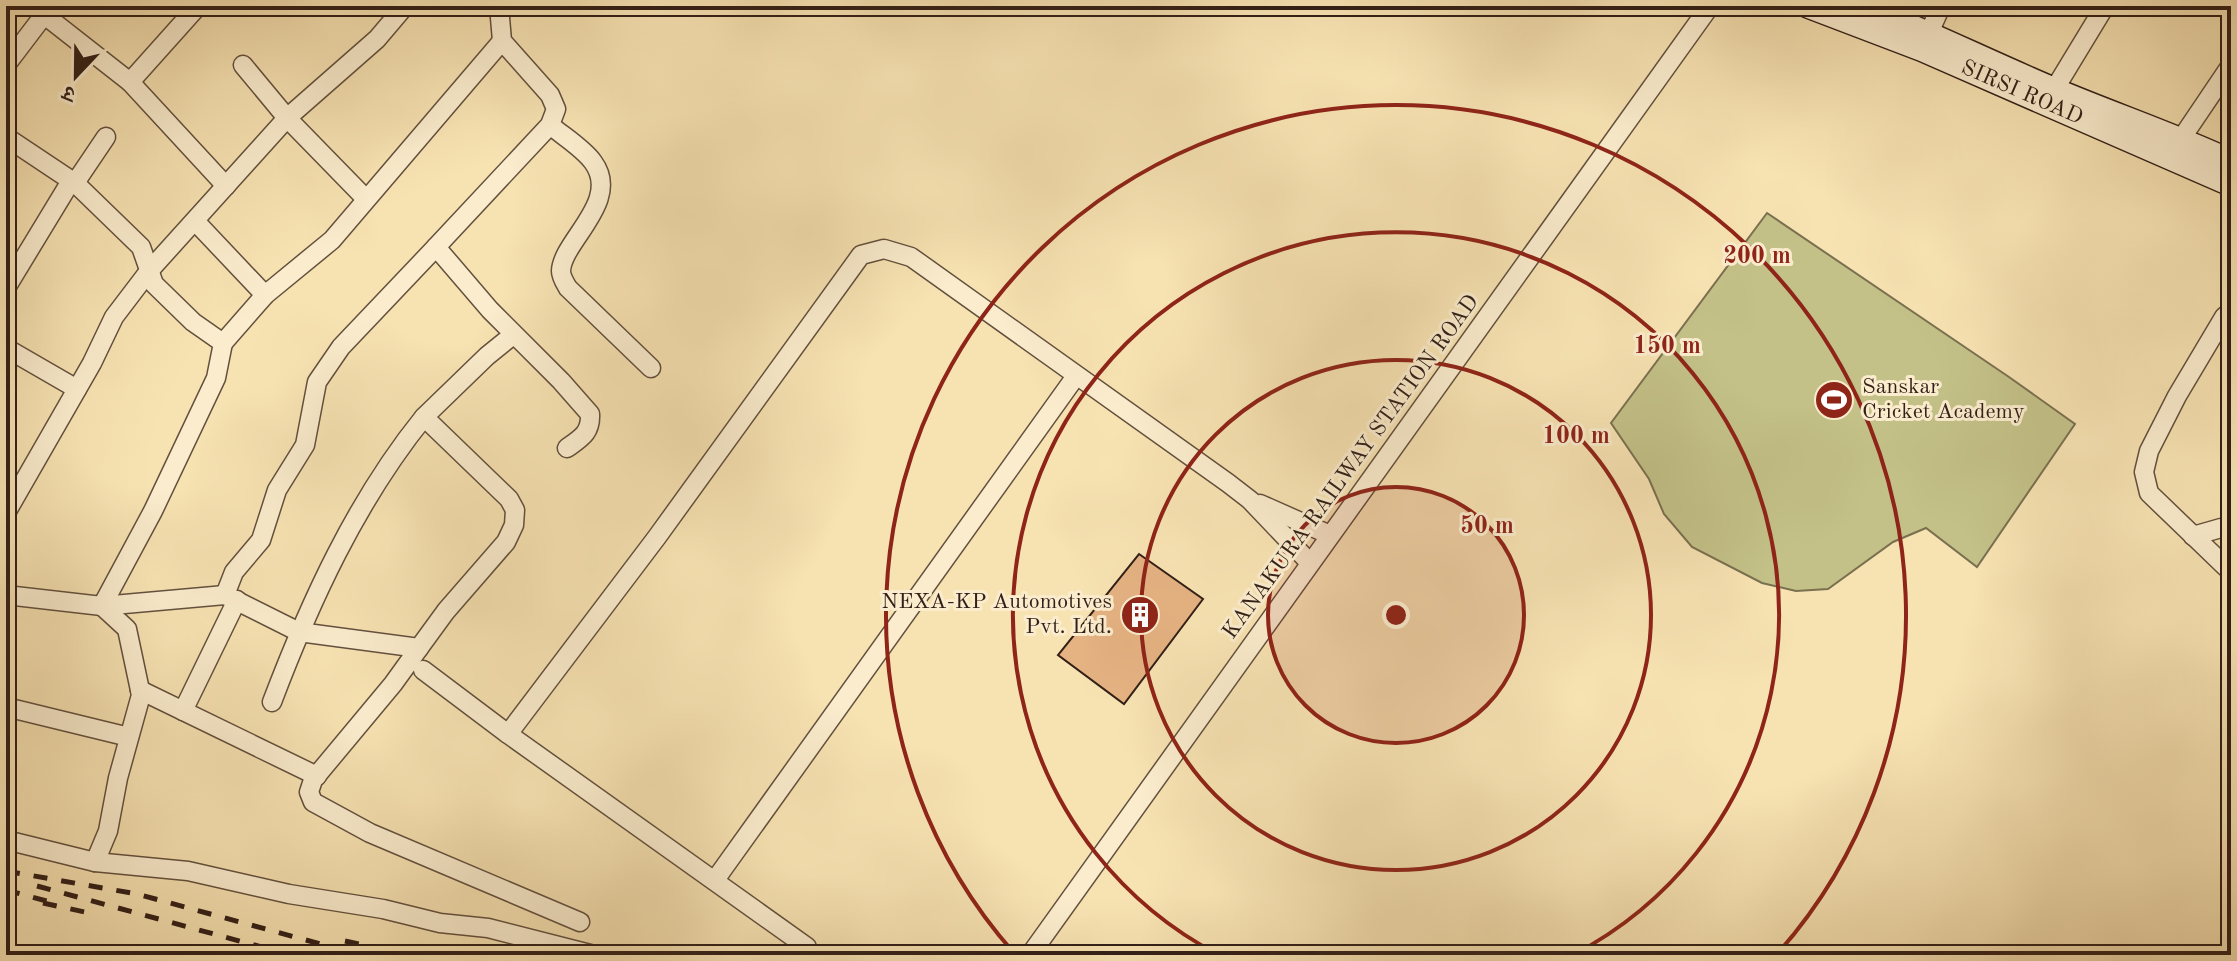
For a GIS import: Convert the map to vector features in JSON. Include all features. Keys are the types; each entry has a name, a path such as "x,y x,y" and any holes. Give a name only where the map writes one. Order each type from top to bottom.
{"main road":[{"name":"SIRSI ROAD","path":"1809,6 2175,148 2231,162"},
{"name":"SIRSI ROAD","path":"1862,6 1929,33 2175,148 2231,184"}],"street":[{"path":"130,82 198,6"},
{"path":"6,513 114,317 149,271 287,118 377,39 405,6"},
{"path":"183,711 231,598 234,572 261,540 277,490 305,445 317,382 341,347 550,125 556,109 550,95 502,41 499,6"},
{"name":"KANAKURA RAILWAY STATION ROAD","path":"1030,955 1710,6"},
{"path":"1929,33 1941,6"},
{"path":"2054,90 2105,6"},
{"path":"6,65 39,10 130,82 226,186"},
{"path":"102,606 153,511 216,378 223,343 265,295 332,240 502,41"},
{"path":"243,65 287,118 366,199"},
{"path":"2175,148 2231,65"},
{"path":"550,125 593,161 600,175 600,192 592,214 564,260 561,270 563,279 568,288 651,368"},
{"path":"6,137 73,182 141,247 154,284 193,322 223,343"},
{"path":"6,288 73,182 106,137"},
{"path":"195,221 265,295"},
{"path":"436,247 513,335 590,414 591,426 585,436 567,448"},
{"path":"508,734 657,537 861,255 884,249 911,257 1250,500 1310,563"},
{"path":"2231,311 2224,317 2177,396 2149,451 2144,472 2149,493 2231,572"},
{"path":"272,702 299,632 372,489 424,417 513,335"},
{"path":"6,348 77,389"},
{"path":"715,880 1076,376"},
{"path":"424,417 509,499 515,510 514,525 506,542 446,611 393,684 317,776 309,792 313,802 323,810 442,865 580,922"},
{"path":"1250,500 1330,535"},
{"path":"2193,536 2231,528"},
{"path":"6,595 102,606 231,598 299,632 419,648"},
{"path":"95,862 108,831 140,690 127,629 102,606"},
{"path":"423,670 807,947"},
{"path":"140,690 317,776"},
{"path":"6,707 129,737"},
{"path":"6,840 95,862 188,871 440,923 488,928 594,955"}],"shaded area":[{"name":"Sanskar Cricket Academy","path":"1767,213 2075,424 1977,567 1926,528 1893,542 1828,589 1796,591 1762,583 1692,547 1664,514 1649,479 1611,423"}],"building":[{"name":"NEXA-KP Automotives Pvt. Ltd.","path":"1139,554 1203,599 1124,704 1058,655"}],"railway":[{"path":"6,871 137,894 361,955"},
{"path":"37,886 291,955"},
{"path":"6,890 54,903"},
{"path":"43,903 94,914"},
{"path":"345,941 408,955"}],"place":[{"name":"Sanskar Cricket Academy","path":"1834,400"},
{"name":"NEXA-KP Automotives Pvt. Ltd.","path":"1140,615"}]}
